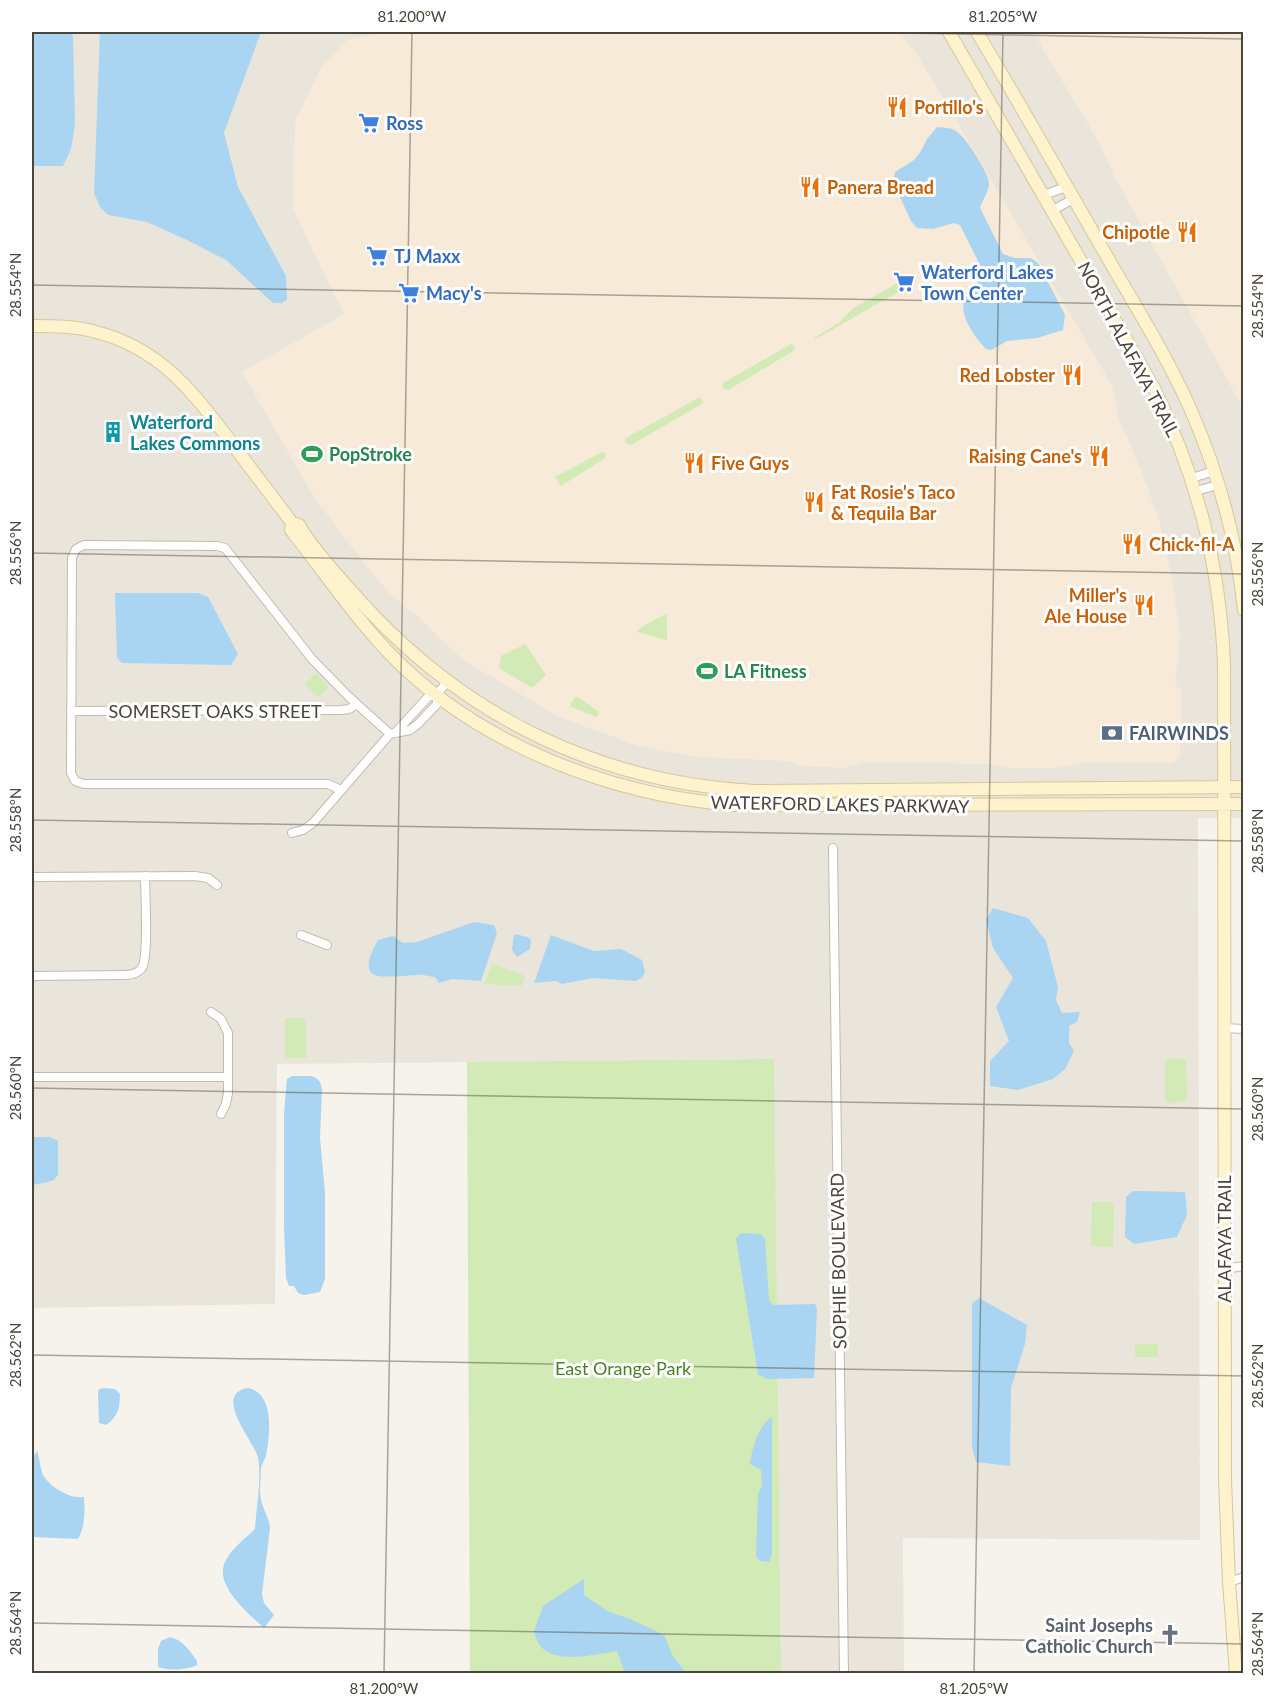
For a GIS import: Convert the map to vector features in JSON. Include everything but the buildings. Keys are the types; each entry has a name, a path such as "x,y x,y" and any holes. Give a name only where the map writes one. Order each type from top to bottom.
{"street":[{"name":"NORTH ALAFAYA TRAIL","path":"949,32 1154,387 1181,446 1196,490 1211,549 1220,610 1224,664 1224,804"},
{"name":"NORTH ALAFAYA TRAIL","path":"978,32 1176,379 1195,420 1214,471 1234,545 1244,610"},
{"path":"1044,195 1066,187"},
{"path":"1053,210 1073,199"},
{"name":"WATERFORD LAKES PARKWAY","path":"32,326 68,327 97,332 123,341 157,360 195,396 292,523 299,525 344,582 381,623 447,682 495,714 540,738 588,758 630,772 695,785 754,791 1244,787"},
{"path":"1192,478 1214,471"},
{"path":"1196,490 1218,485"},
{"name":"WATERFORD LAKES PARKWAY","path":"292,523 291,530 384,648 437,694 478,722 529,750 582,773 626,787 666,797 734,805 1244,804"},
{"path":"341,790 328,784 80,784 75,781 71,773 71,711 72,558 76,549 84,545 217,546 225,548 305,651 357,704 393,733"},
{"path":"292,833 309,827 393,733 410,730 418,724 436,704 437,694 447,682"},
{"name":"SOMERSET OAKS STREET","path":"71,711 342,710 357,704"},
{"path":"626,787 630,772"},
{"path":"979,805 992,798 1058,798 1075,789"},
{"name":"ALAFAYA TRAIL","path":"1224,804 1225,1479 1229,1582 1236,1674"},
{"name":"SOPHIE BOULEVARD","path":"833,848 844,1674"},
{"path":"32,976 131,975 141,969 145,955 145,876"},
{"path":"32,877 202,877 208,878 217,885"},
{"path":"301,935 327,945"},
{"path":"211,1012 221,1019 227,1029 227,1099 221,1114"},
{"path":"1223,1028 1244,1029"},
{"path":"32,1077 228,1077"},
{"path":"1224,1269 1244,1266"},
{"path":"1229,1582 1244,1577"}],"shaded area":[{"path":"32,32 1243,32 1244,818 1198,818 1200,1540 903,1538 904,1673 781,1673 773,1059 277,1064 275,1304 32,1308"},
{"name":"Waterford Lakes Town Center","path":"384,32 900,32 918,56 1113,387 1118,417 1159,519 1172,578 1180,638 1175,684 1181,690 1180,756 1173,763 1091,762 1055,768 1008,768 992,764 865,762 843,768 803,766 786,761 696,757 638,746 559,717 465,661 391,595 314,497 242,372 344,314 293,209 295,122 321,67 347,40"},
{"path":"1033,32 1243,32 1243,408 1114,176 1100,144"}],"green space":[{"path":"901,281 905,283 905,288 816,339 814,338 840,322 852,309"},
{"path":"791,344 795,350 728,390 722,388 723,383"},
{"path":"700,397 703,402 700,405 631,445 625,442 626,438"},
{"path":"602,452 606,454 605,458 561,486 555,477"},
{"path":"667,613 667,640 637,632 640,628"},
{"path":"525,644 546,675 532,688 499,668 501,656"},
{"path":"316,673 329,687 318,697 305,684"},
{"path":"575,697 599,712 597,717 571,707"},
{"path":"492,964 525,976 522,986 484,984"},
{"path":"285,1018 306,1018 306,1058 285,1058"},
{"path":"1168,1058 1182,1059 1186,1062 1187,1098 1182,1102 1169,1103 1165,1099 1165,1062"},
{"name":"East Orange Park","path":"774,1059 781,1673 470,1673 467,1062"},
{"path":"1092,1202 1114,1202 1113,1247 1091,1246"},
{"path":"1135,1344 1158,1344 1158,1357 1135,1357"}],"water":[{"path":"32,32 71,32 73,36 75,124 71,149 63,166 32,166"},
{"path":"100,32 261,32 224,133 238,187 286,276 287,299 282,303 273,303 226,260 147,222 108,215 100,207 94,193"},
{"path":"937,127 956,131 975,154 989,182 980,208 1003,254 1015,258 1031,258 1038,263 1065,315 1063,330 1037,338 1007,341 991,350 986,349 973,333 966,320 963,307 965,297 982,278 982,269 960,225 954,223 933,229 917,228 911,221 893,182 895,172 914,160"},
{"path":"115,593 198,593 208,597 238,654 231,665 122,663 117,658"},
{"path":"993,908 1028,918 1046,941 1058,987 1056,1000 1062,1013 1080,1012 1077,1022 1069,1026 1069,1043 1074,1051 1065,1069 1053,1079 1018,1090 990,1086 990,1061 1009,1041 996,1007 1013,978 993,948 986,920"},
{"path":"474,922 494,925 497,933 481,981 452,979 439,983 435,977 384,976 370,972 371,955 378,940 393,936 403,943 417,942"},
{"path":"514,934 528,937 531,940 530,949 517,957 512,950"},
{"path":"551,935 594,951 621,949 642,960 645,972 642,978 635,981 593,978 562,984 556,981 534,983"},
{"path":"292,1076 316,1078 322,1089 320,1138 325,1193 325,1279 320,1292 304,1295 298,1293 294,1286 289,1286 286,1278 284,1113 287,1079"},
{"path":"32,1137 50,1137 58,1141 58,1175 54,1180 32,1185"},
{"path":"1133,1191 1185,1192 1187,1215 1177,1237 1134,1244 1125,1237 1126,1197"},
{"path":"741,1233 761,1234 765,1239 769,1300 773,1305 815,1304 817,1309 814,1378 766,1379 758,1374 736,1239"},
{"path":"979,1298 1027,1325 1025,1344 1011,1388 1010,1466 976,1462 972,1447 972,1304"},
{"path":"248,1388 263,1398 269,1416 269,1437 261,1468 260,1489 261,1501 270,1528 262,1594 264,1603 274,1615 264,1628 234,1597 224,1579 223,1569 232,1551 255,1529 259,1484 258,1458 234,1409 234,1399 238,1392"},
{"path":"99,1389 115,1389 120,1394 118,1411 106,1425 99,1423 98,1392"},
{"path":"772,1417 772,1554 769,1562 760,1561 756,1557 758,1494 762,1486 761,1470 750,1464 759,1432"},
{"path":"37,1451 43,1475 51,1484 61,1492 84,1497 83,1524 78,1539 34,1537 32,1534 33,1457"},
{"path":"584,1579 584,1595 607,1611 664,1635 673,1656 686,1673 625,1673 617,1651 568,1657 550,1653 542,1648 534,1631 543,1606"},
{"path":"170,1637 186,1646 197,1661 197,1665 177,1669 158,1667 158,1649 161,1641"}],"place":[{"name":"Portillo's","path":"897,107"},
{"name":"Ross","path":"369,123"},
{"name":"Panera Bread","path":"810,187"},
{"name":"Chipotle","path":"1187,232"},
{"name":"TJ Maxx","path":"377,256"},
{"name":"Waterford Lakes Town Center","path":"904,282"},
{"name":"Macy's","path":"409,293"},
{"name":"Red Lobster","path":"1072,375"},
{"name":"Waterford Lakes Commons","path":"113,432"},
{"name":"PopStroke","path":"312,454"},
{"name":"Raising Cane's","path":"1099,456"},
{"name":"Five Guys","path":"694,463"},
{"name":"Fat Rosie's Taco & Tequila Bar","path":"814,502"},
{"name":"Chick-fil-A","path":"1132,544"},
{"name":"Miller's Ale House","path":"1144,605"},
{"name":"LA Fitness","path":"707,671"},
{"name":"FAIRWINDS","path":"1112,733"},
{"name":"Saint Josephs Catholic Church","path":"1170,1635"}]}
